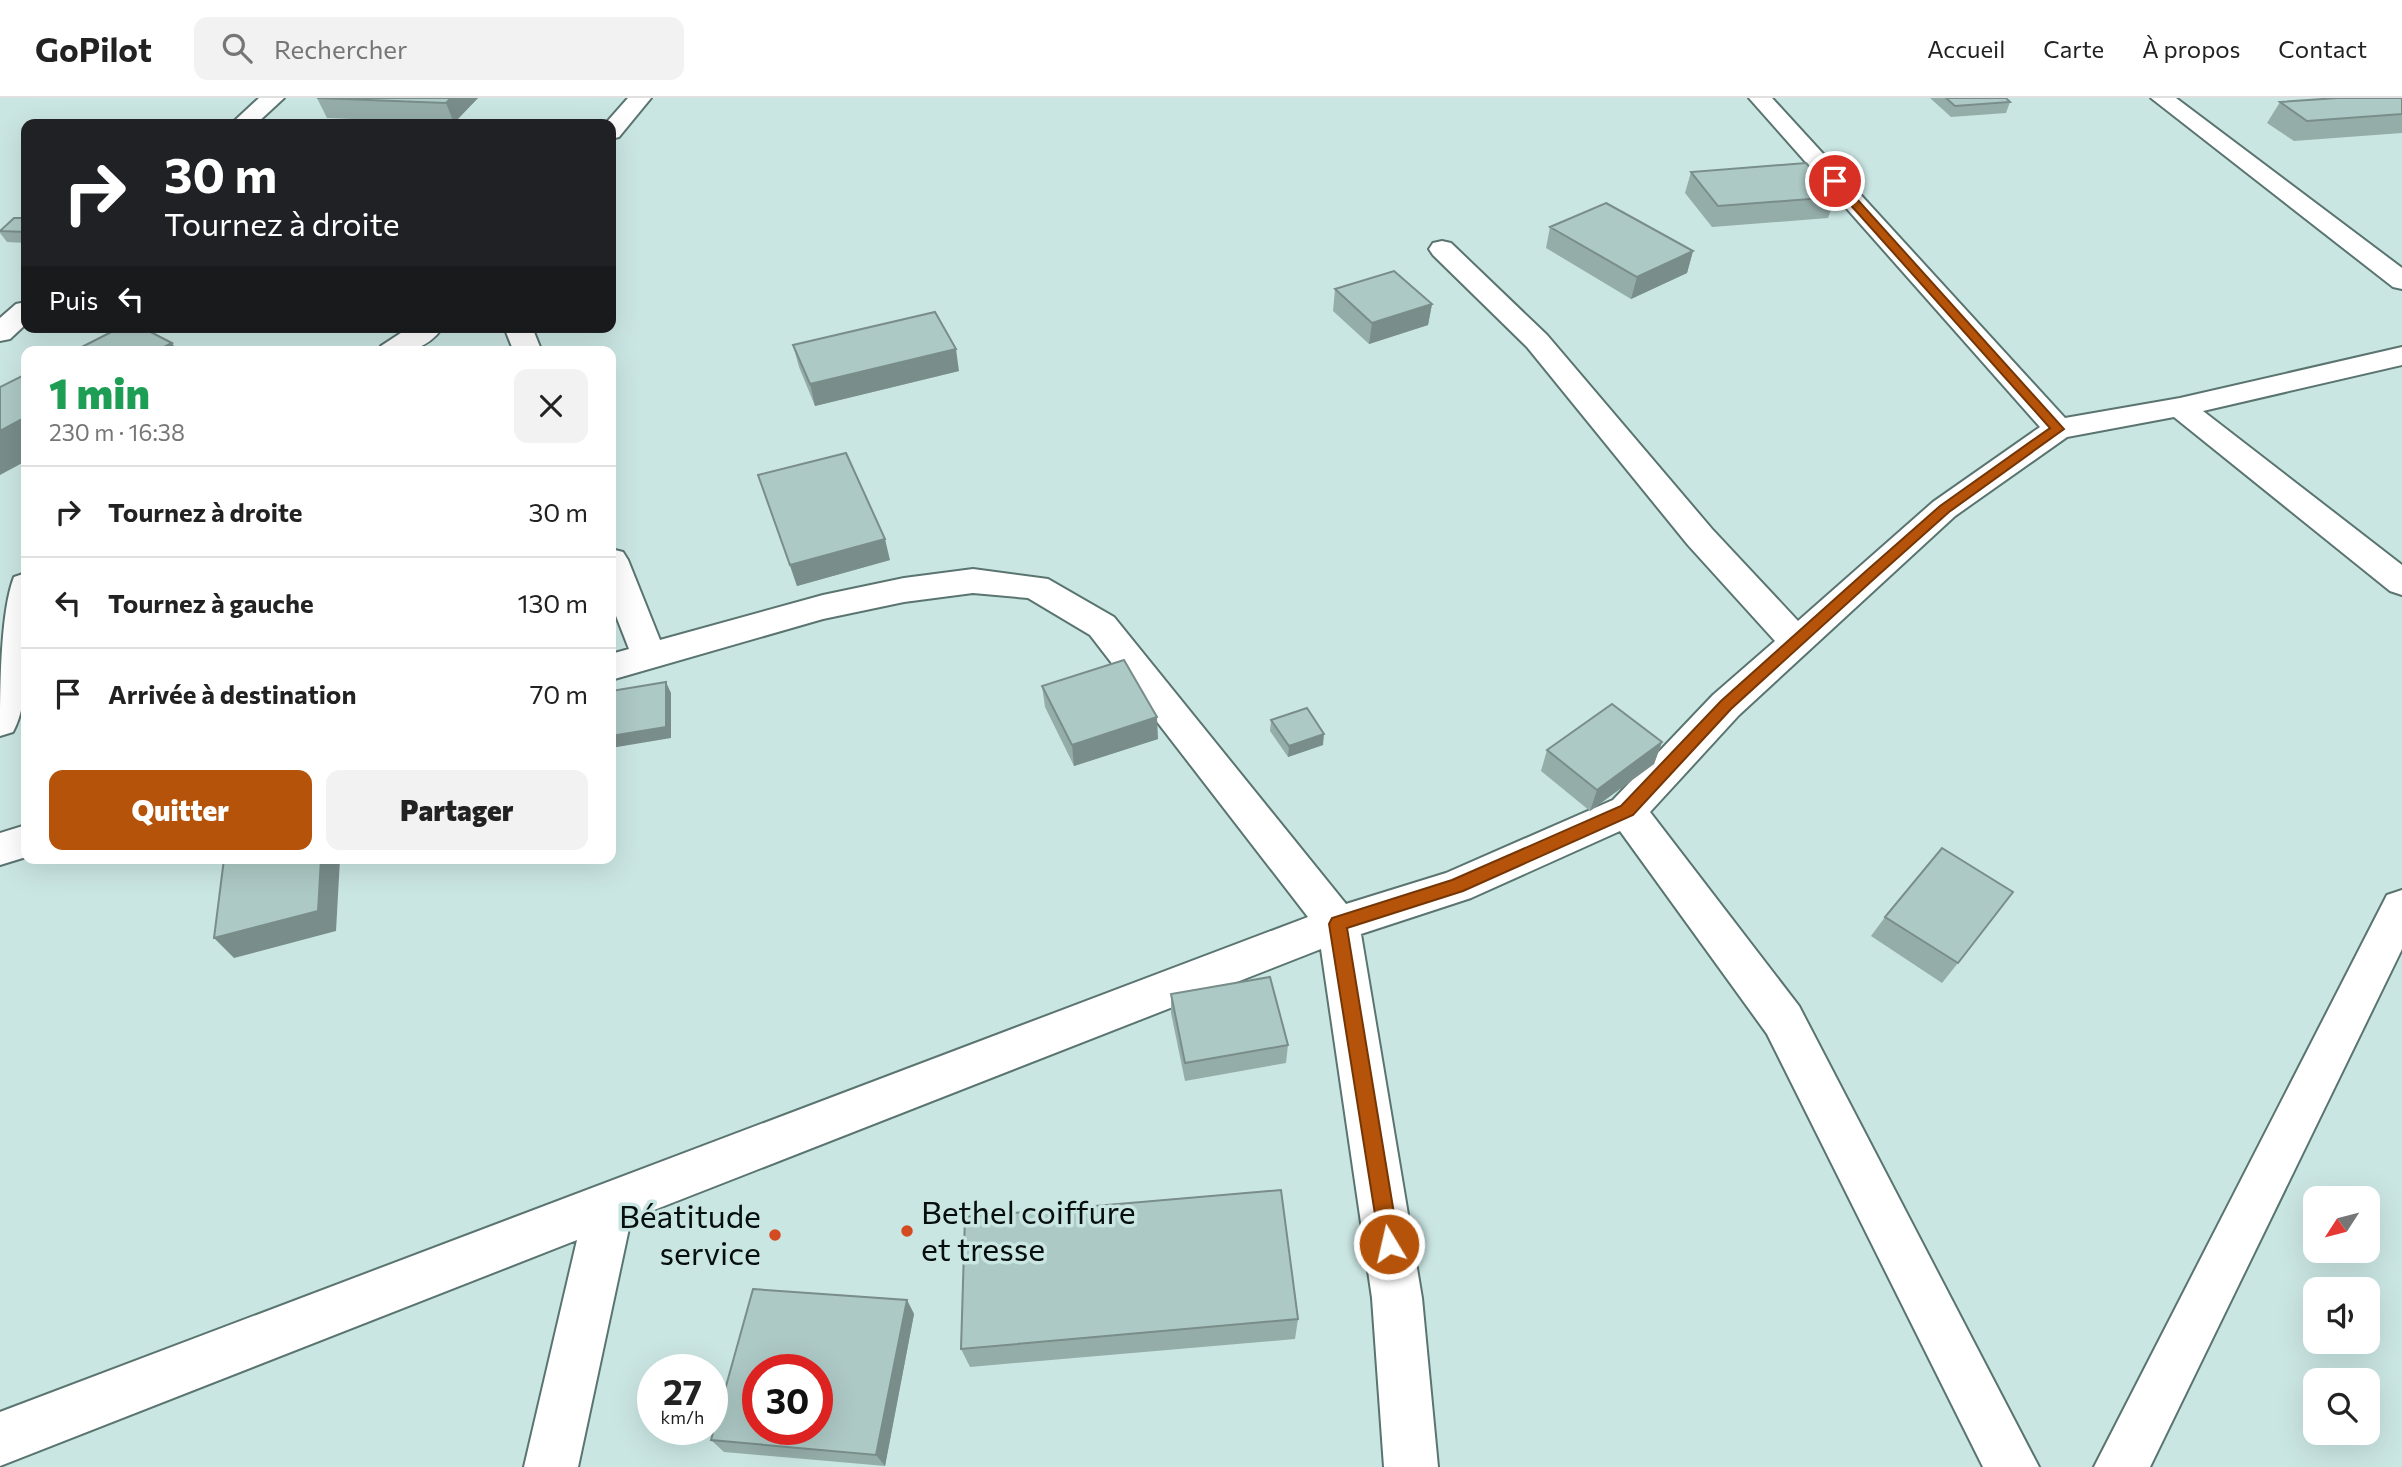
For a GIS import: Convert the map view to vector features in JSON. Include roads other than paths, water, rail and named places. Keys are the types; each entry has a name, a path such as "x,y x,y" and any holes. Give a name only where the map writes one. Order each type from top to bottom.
{"street":[{"path":"248,119 273,98"},
{"path":"616,126 640,98"},
{"path":"1760,98 2058,429"},
{"path":"2162,98 2402,281"},
{"path":"1442,249 1537,341 1700,537 1796,641"},
{"path":"0,333 21,314"},
{"path":"400,346 420,333"},
{"path":"0,1439 1338,924 1457,886 1627,811 1726,705 1944,509 2058,429 2395,363"},
{"path":"2180,407 2402,583"},
{"path":"616,573 649,656"},
{"path":"616,666 823,607 904,590 973,581 1036,587 1102,626 1338,924 1397,1298 1411,1467"},
{"path":"0,595 21,585"},
{"path":"0,722 21,610"},
{"path":"1627,811 1783,1020 2012,1467"},
{"path":"0,849 21,843"},
{"path":"2121,1467 2402,907"},
{"path":"551,1467 610,1204"}],"place":[{"name":"Bethel coiffure et tresse","path":"907,1231"},
{"name":"Béatitude service","path":"775,1235"}]}
